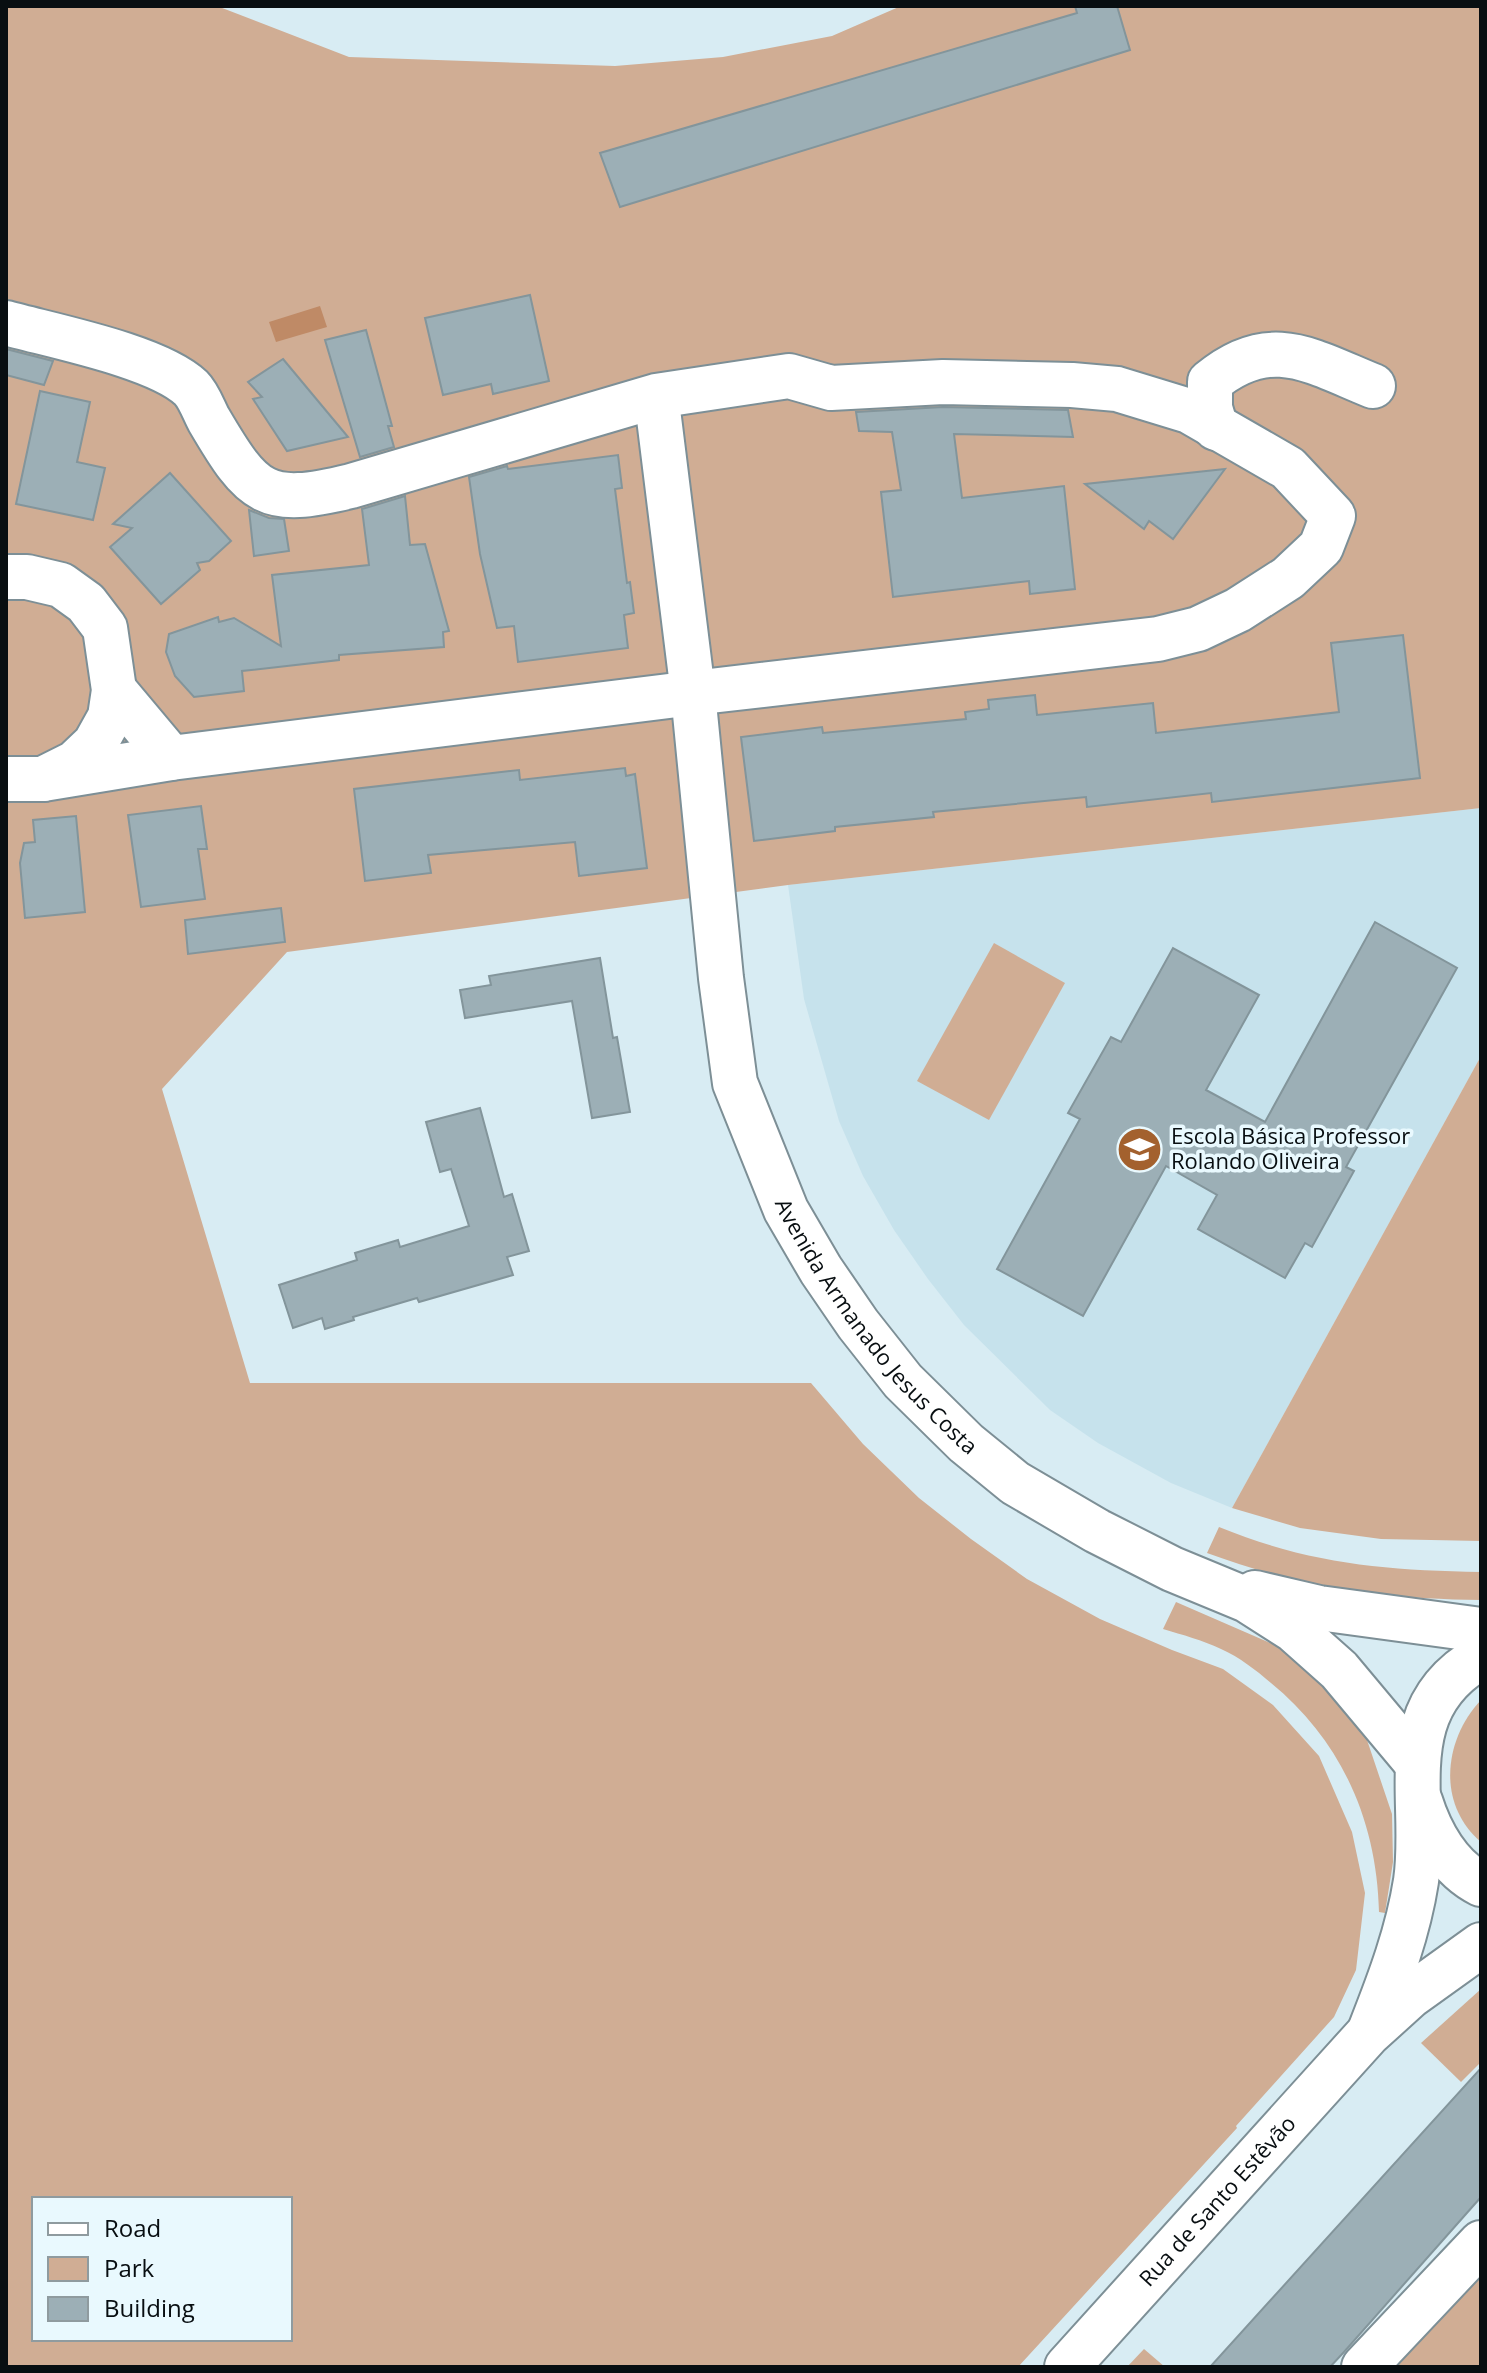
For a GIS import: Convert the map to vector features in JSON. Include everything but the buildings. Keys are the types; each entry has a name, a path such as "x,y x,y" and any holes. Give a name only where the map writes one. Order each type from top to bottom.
{"street":[{"path":"6,323 113,352 166,372 193,389 210,421 256,486 280,496 311,496 351,486 656,396 789,376 831,388 943,382 1117,389 1189,411 1288,468 1333,516 1321,547 1288,578 1238,610 1198,629 1158,639 693,693 25,779"},
{"path":"1216,428 1210,408 1210,382 1241,361 1259,356 1297,355 1373,386"},
{"name":"Avenida Armanado Jesus Costa","path":"658,410 693,693 721,978 735,1083 786,1210 821,1270 858,1324 903,1381 966,1443 1015,1483 1097,1531 1172,1569 1247,1600 1294,1630 1339,1670 1417,1778 1428,1824 1444,1852 1481,1884"},
{"path":"6,577 27,577 61,585 86,603 105,628 114,690 110,717 95,744 75,763 25,779"},
{"path":"114,690 171,758"},
{"name":"Avenida Armanado Jesus Costa","path":"1172,1569 1319,1608 1481,1630"},
{"path":"1368,2034 1407,1927 1417,1877 1417,1778 1421,1732 1440,1695 1466,1666 1481,1657"},
{"name":"Rua de Santo Estêvão","path":"1067,2367 1368,2034 1410,1996 1481,1945"},
{"path":"1364,2367 1481,2243"}],"shaded area":[{"path":"320,306 327,327 276,342 269,322"},
{"name":"Escola Básica Professor Rolando Oliveira","path":"1481,808 1481,1056 1232,1508 1171,1483 1098,1443 1050,1410 964,1325 928,1279 894,1230 863,1176 839,1121 804,999 788,885"}],"green space":[{"path":"6,6 217,6 349,57 615,66 723,57 832,36 901,6 1481,6 1481,808 788,885 287,952 162,1089 250,1383 811,1383 863,1444 919,1498 971,1539 1027,1579 1100,1619 1223,1669 1273,1705 1319,1756 1352,1832 1365,1893 1356,1970 1334,2017 1018,2367 6,2367"},
{"path":"994,943 1065,983 989,1120 917,1081"},
{"path":"1481,1056 1481,1541 1381,1539 1300,1528 1232,1508"},
{"path":"1219,1527 1285,1549 1348,1563 1481,1572 1481,1600 1375,1594 1275,1575 1207,1553"},
{"path":"1176,1602 1277,1646 1323,1682 1351,1715 1367,1740 1392,1814 1393,1862 1385,1913 1379,1912 1377,1879 1363,1815 1336,1757 1296,1706 1253,1669 1214,1646 1163,1629"},
{"path":"1481,1700 1481,1842 1467,1827 1457,1809 1451,1791 1450,1771 1459,1733"},
{"path":"1481,1989 1481,2062 1461,2082 1421,2043"},
{"path":"1481,2254 1481,2367 1374,2367"},
{"path":"1144,2349 1165,2367 1127,2367"}],"place":[{"name":"Escola Básica Professor Rolando Oliveira","path":"1140,1149"}]}
